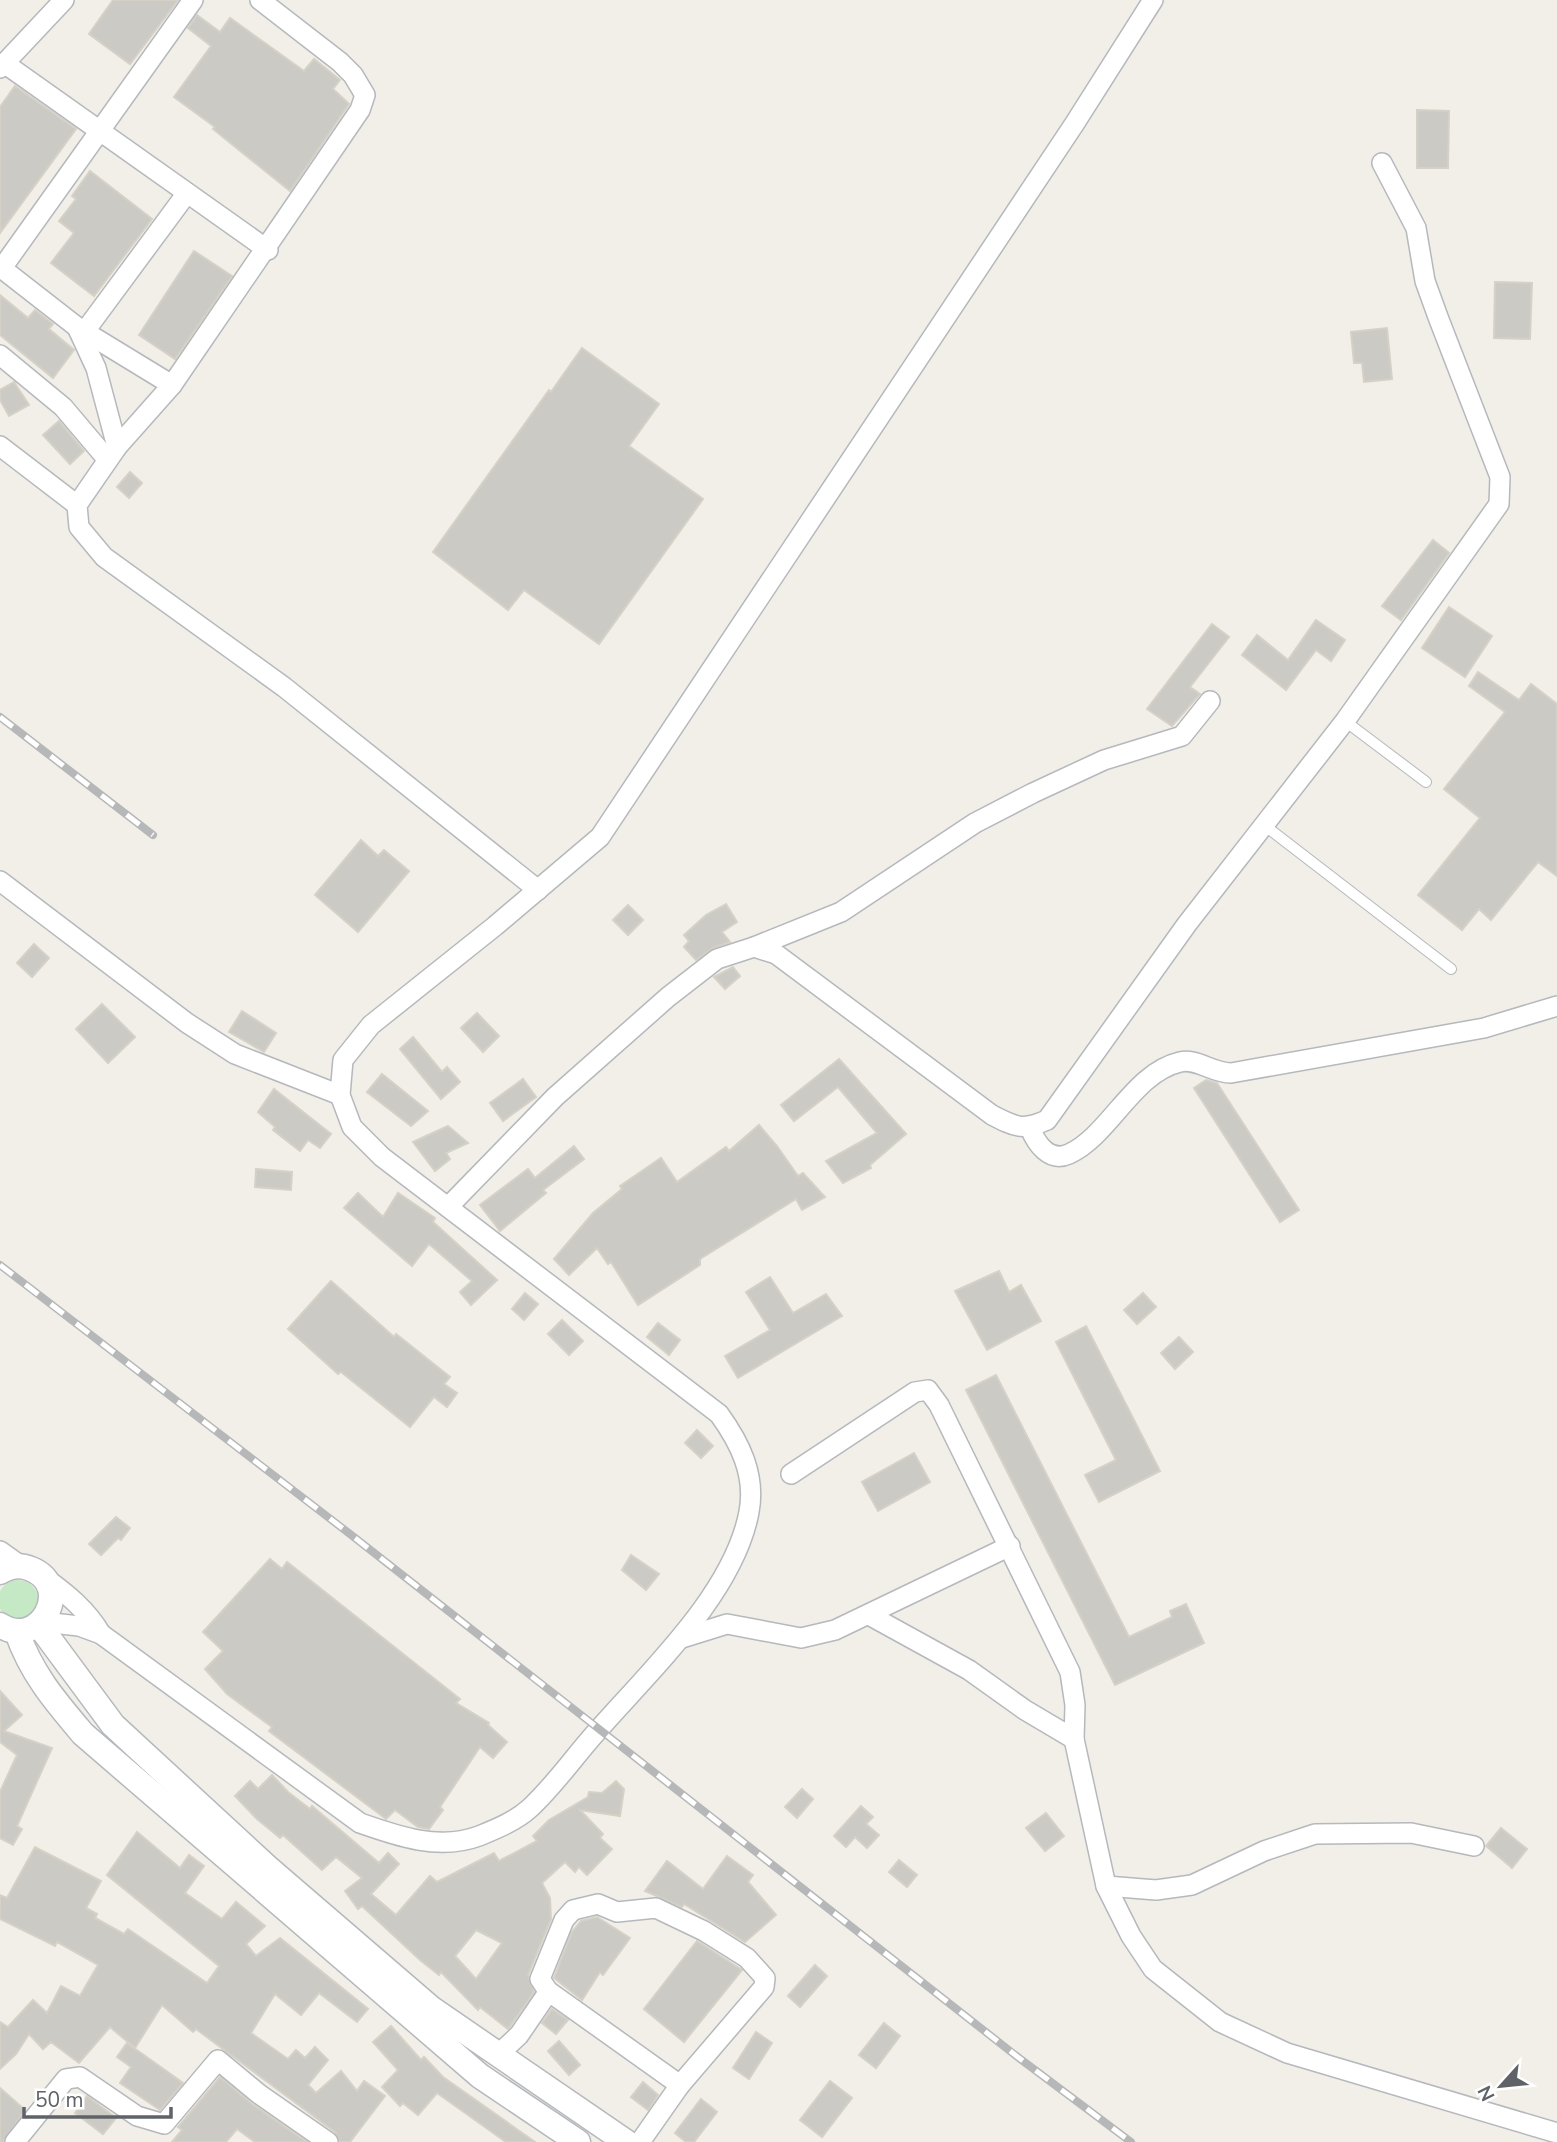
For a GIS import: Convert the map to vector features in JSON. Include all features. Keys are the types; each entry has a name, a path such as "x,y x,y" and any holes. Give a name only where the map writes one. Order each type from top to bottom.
{"street":[{"path":"64,0 2,65 268,250"},
{"path":"172,385 81,329 1,268 192,0"},
{"path":"260,0 353,75 365,95 360,110 268,250 172,385 112,453 77,505 79,527 104,556 284,687 538,890"},
{"path":"18,1629 79,1626 101,1634 359,1823 402,1838 439,1842 475,1837 528,1810 681,1637 736,1557 750,1511 749,1474 739,1442 719,1413 382,1157 352,1126 340,1095 344,1060 370,1025 600,837 1075,123 1153,0"},
{"path":"754,947 776,954 992,1115 1012,1125 1030,1128 1047,1120 1064,1100 1187,924 1345,721 1499,504 1500,477 1438,317 1426,281 1416,228 1382,163"},
{"path":"81,329 187,193"},
{"path":"81,329 96,368 112,453"},
{"path":"0,355 63,407 112,453"},
{"path":"0,446 77,505"},
{"path":"448,1207 555,1097 668,997 717,959 841,912 975,823 1033,793 1104,760 1182,736 1210,701"},
{"path":"0,881 187,1023 235,1054 340,1095"},
{"path":"1030,1128 1035,1142 1044,1151 1055,1156 1068,1155 1084,1143 1146,1082 1181,1061 1197,1062 1216,1073 1231,1073 1484,1028 1557,1006"},
{"path":"791,1474 915,1392 928,1390 939,1405 1070,1672 1075,1705 1074,1739 1106,1886 1131,1936 1153,1969 1220,2022 1287,2053 1557,2133"},
{"path":"681,1637 727,1624 801,1638 835,1630 1010,1546"},
{"path":"0,1550 11,1569 45,1578 66,1593 91,1618 101,1634"},
{"path":"18,1629 51,1605 50,1587 45,1578"},
{"path":"869,1615 969,1670 1025,1710 1074,1739"},
{"path":"18,1629 113,1725 267,1867 432,2009 626,2142"},
{"path":"18,1629 27,1662 45,1690 83,1734 480,2076 578,2142"},
{"path":"1106,1886 1156,1891 1192,1885 1295,1838 1314,1834 1411,1833 1474,1846"},
{"path":"640,2142 680,2085 764,1987 765,1978 747,1958 704,1931 656,1908 617,1912 598,1904 573,1910 564,1920 540,1979 548,1991 680,2085"},
{"path":"499,2054 519,2035 548,1991"},
{"path":"16,2142 66,2079 80,2077 137,2116 164,2124 218,2060 259,2094 328,2142"}],"lane":[{"path":"1345,721 1426,782"},
{"path":"1264,825 1451,969"}],"green space":[{"path":"18,1580 32,1586 38,1600 32,1614 18,1620 4,1614 -2,1600 4,1586"}],"building":[{"path":"113,0 178,0 130,64 89,34"},
{"path":"197,15 220,32 230,18 304,71 314,59 340,80 333,89 349,104 290,191 213,129 215,127 174,97 211,46 188,28"},
{"path":"15,86 76,129 0,233 0,107"},
{"path":"1417,110 1449,111 1448,168 1417,168"},
{"path":"90,171 152,219 94,296 51,263 74,233 59,221 76,199 72,196"},
{"path":"194,251 232,276 175,359 139,335"},
{"path":"1495,282 1532,283 1530,339 1494,338"},
{"path":"0,295 28,318 35,310 53,324 49,329 74,350 53,378 0,335"},
{"path":"1387,328 1392,379 1364,382 1362,363 1354,363 1351,332"},
{"path":"582,348 659,404 629,446 703,499 599,644 524,590 508,610 433,552"},
{"path":"14,382 29,405 9,416 0,400 0,390"},
{"path":"59,421 84,451 70,464 43,435"},
{"path":"130,472 142,483 129,498 117,487"},
{"path":"1433,540 1449,553 1401,620 1382,606"},
{"path":"1449,607 1492,636 1465,677 1422,648"},
{"path":"1316,620 1345,640 1331,661 1316,650 1286,690 1242,655 1257,635 1288,660"},
{"path":"1212,624 1229,637 1190,687 1200,694 1172,726 1147,709"},
{"path":"1478,672 1519,700 1531,684 1557,704 1557,876 1538,862 1491,920 1479,909 1462,930 1418,895 1480,818 1444,789 1505,712 1469,686"},
{"path":"361,840 378,856 384,850 409,871 358,932 315,895"},
{"path":"726,904 737,922 722,932 730,942 713,948 696,960 684,947 689,941 684,935 706,915"},
{"path":"628,905 643,920 628,935 613,920"},
{"path":"34,944 49,958 32,977 17,963"},
{"path":"733,967 740,976 725,989 714,977"},
{"path":"102,1004 135,1037 108,1063 76,1029"},
{"path":"242,1011 276,1033 264,1052 229,1032"},
{"path":"477,1013 499,1036 483,1052 461,1028"},
{"path":"413,1037 442,1072 447,1067 460,1082 441,1099 400,1049"},
{"path":"839,1059 906,1134 870,1165 871,1168 843,1183 826,1161 877,1133 838,1087 794,1121 781,1105"},
{"path":"382,1074 428,1111 411,1126 367,1092"},
{"path":"523,1079 536,1097 503,1121 490,1103"},
{"path":"1206,1080 1217,1083 1299,1210 1280,1222 1194,1088"},
{"path":"274,1089 331,1134 320,1148 308,1140 300,1151 273,1130 275,1127 258,1112"},
{"path":"759,1125 798,1176 803,1173 825,1197 802,1210 796,1199 700,1259 700,1265 638,1305 611,1262 608,1264 597,1248 569,1275 554,1259 593,1213 622,1189 620,1186 661,1158 677,1182 726,1147 729,1151"},
{"path":"448,1126 468,1143 446,1153 450,1159 435,1171 413,1142"},
{"path":"574,1146 584,1159 543,1190 546,1193 500,1231 480,1205 528,1169 535,1178"},
{"path":"256,1169 292,1172 291,1190 255,1187"},
{"path":"358,1193 383,1217 398,1193 435,1218 433,1222 497,1280 471,1305 460,1292 472,1281 429,1244 412,1266 344,1208"},
{"path":"999,1271 1009,1292 1021,1285 1041,1321 987,1350 955,1291"},
{"path":"770,1277 793,1313 826,1294 842,1316 738,1378 725,1356 770,1330 746,1292"},
{"path":"331,1281 394,1337 396,1334 450,1377 444,1384 457,1393 447,1407 434,1397 410,1427 341,1372 338,1374 288,1329"},
{"path":"525,1293 538,1304 524,1320 512,1309"},
{"path":"1143,1293 1156,1307 1137,1324 1124,1310"},
{"path":"562,1320 583,1341 569,1355 548,1334"},
{"path":"658,1323 680,1340 669,1355 647,1337"},
{"path":"1086,1326 1160,1471 1099,1502 1085,1475 1116,1460 1056,1342"},
{"path":"1179,1337 1193,1352 1175,1369 1161,1353"},
{"path":"996,1375 1129,1637 1172,1617 1170,1611 1186,1604 1204,1643 1115,1685 966,1390"},
{"path":"697,1430 713,1446 701,1458 685,1443"},
{"path":"914,1453 930,1482 878,1511 862,1482"},
{"path":"116,1517 130,1528 121,1540 118,1538 101,1555 89,1544"},
{"path":"631,1555 659,1574 646,1590 622,1570"},
{"path":"270,1559 282,1569 287,1562 460,1699 456,1703 489,1723 488,1725 507,1742 493,1758 480,1747 440,1807 443,1810 429,1829 418,1827 395,1810 386,1819 269,1731 272,1727 227,1694 205,1669 223,1651 203,1632"},
{"path":"0,1691 22,1715 4,1731 52,1748 17,1826 22,1829 13,1845 0,1838 0,1792 17,1755 0,1742"},
{"path":"272,1775 288,1792 310,1809 312,1806 379,1863 388,1853 399,1864 371,1894 396,1915 430,1876 437,1882 494,1853 499,1861 537,1841 533,1836 549,1820 588,1797 589,1792 602,1793 616,1781 624,1789 620,1816 580,1810 603,1834 600,1838 612,1849 587,1875 579,1867 575,1872 565,1862 542,1883 550,1898 551,1919 528,1975 534,1992 508,2029 480,2007 478,2010 441,1972 439,1975 420,1960 362,1906 358,1909 345,1891 362,1878 336,1857 322,1870 283,1835 280,1838 257,1819 235,1796 250,1781 258,1789","holes":["476,1930 502,1943 476,1979 455,1956"]},
{"path":"802,1789 813,1799 797,1818 785,1807"},
{"path":"861,1806 873,1817 866,1824 879,1835 867,1848 855,1837 846,1847 834,1836"},
{"path":"1046,1813 1064,1836 1045,1851 1026,1828"},
{"path":"1501,1828 1527,1849 1512,1868 1486,1846"},
{"path":"137,1832 180,1868 189,1855 204,1866 185,1893 222,1919 236,1902 265,1926 246,1944 256,1956 280,1938 368,2009 357,2022 319,1993 301,2015 275,1994 251,2033 288,2059 296,2050 305,2058 315,2047 328,2060 308,2085 316,2093 341,2071 357,2091 364,2081 385,2096 350,2142 340,2142 335,2132 196,2029 193,2032 162,2005 135,2048 110,2027 79,2063 51,2042 43,2049 29,2034 16,2054 0,2069 0,2022 8,2027 33,2000 47,2013 61,1986 80,1996 98,1965 57,1942 55,1946 0,1919 0,1895 7,1898 35,1847 101,1881 86,1908 97,1914 95,1918 124,1934 128,1929 207,1983 219,1966 107,1875"},
{"path":"727,1856 753,1875 748,1882 776,1915 745,1942 684,1904 682,1907 645,1891 667,1861 703,1889"},
{"path":"899,1860 917,1875 907,1887 889,1872"},
{"path":"597,1917 630,1938 603,1975 600,1972 582,2000 554,1978 572,1932 581,1921"},
{"path":"697,1941 742,1970 684,2042 644,2009"},
{"path":"815,1965 827,1976 800,2007 788,1996"},
{"path":"552,2009 568,2020 556,2034 542,2023"},
{"path":"884,2023 900,2036 876,2068 859,2055"},
{"path":"391,2026 421,2060 424,2057 443,2077 535,2142 506,2142 437,2093 418,2115 403,2103 400,2106 382,2087 398,2070 373,2042"},
{"path":"756,2032 772,2043 749,2079 733,2068"},
{"path":"559,2041 580,2065 569,2075 548,2051"},
{"path":"127,2043 183,2083 160,2110 120,2083 131,2067 117,2057"},
{"path":"220,2077 252,2104 307,2142 255,2142 237,2129 226,2142 172,2142 182,2130 178,2127"},
{"path":"830,2081 852,2098 822,2137 800,2120"},
{"path":"643,2082 658,2095 648,2110 631,2097"},
{"path":"0,2088 25,2110 3,2142 0,2142"},
{"path":"87,2096 116,2118 103,2134 75,2113"},
{"path":"701,2099 717,2112 694,2142 686,2142 675,2133"}],"railway":[{"path":"0,717 153,835"},
{"path":"0,1265 350,1534 1019,2058 1131,2142"}]}
